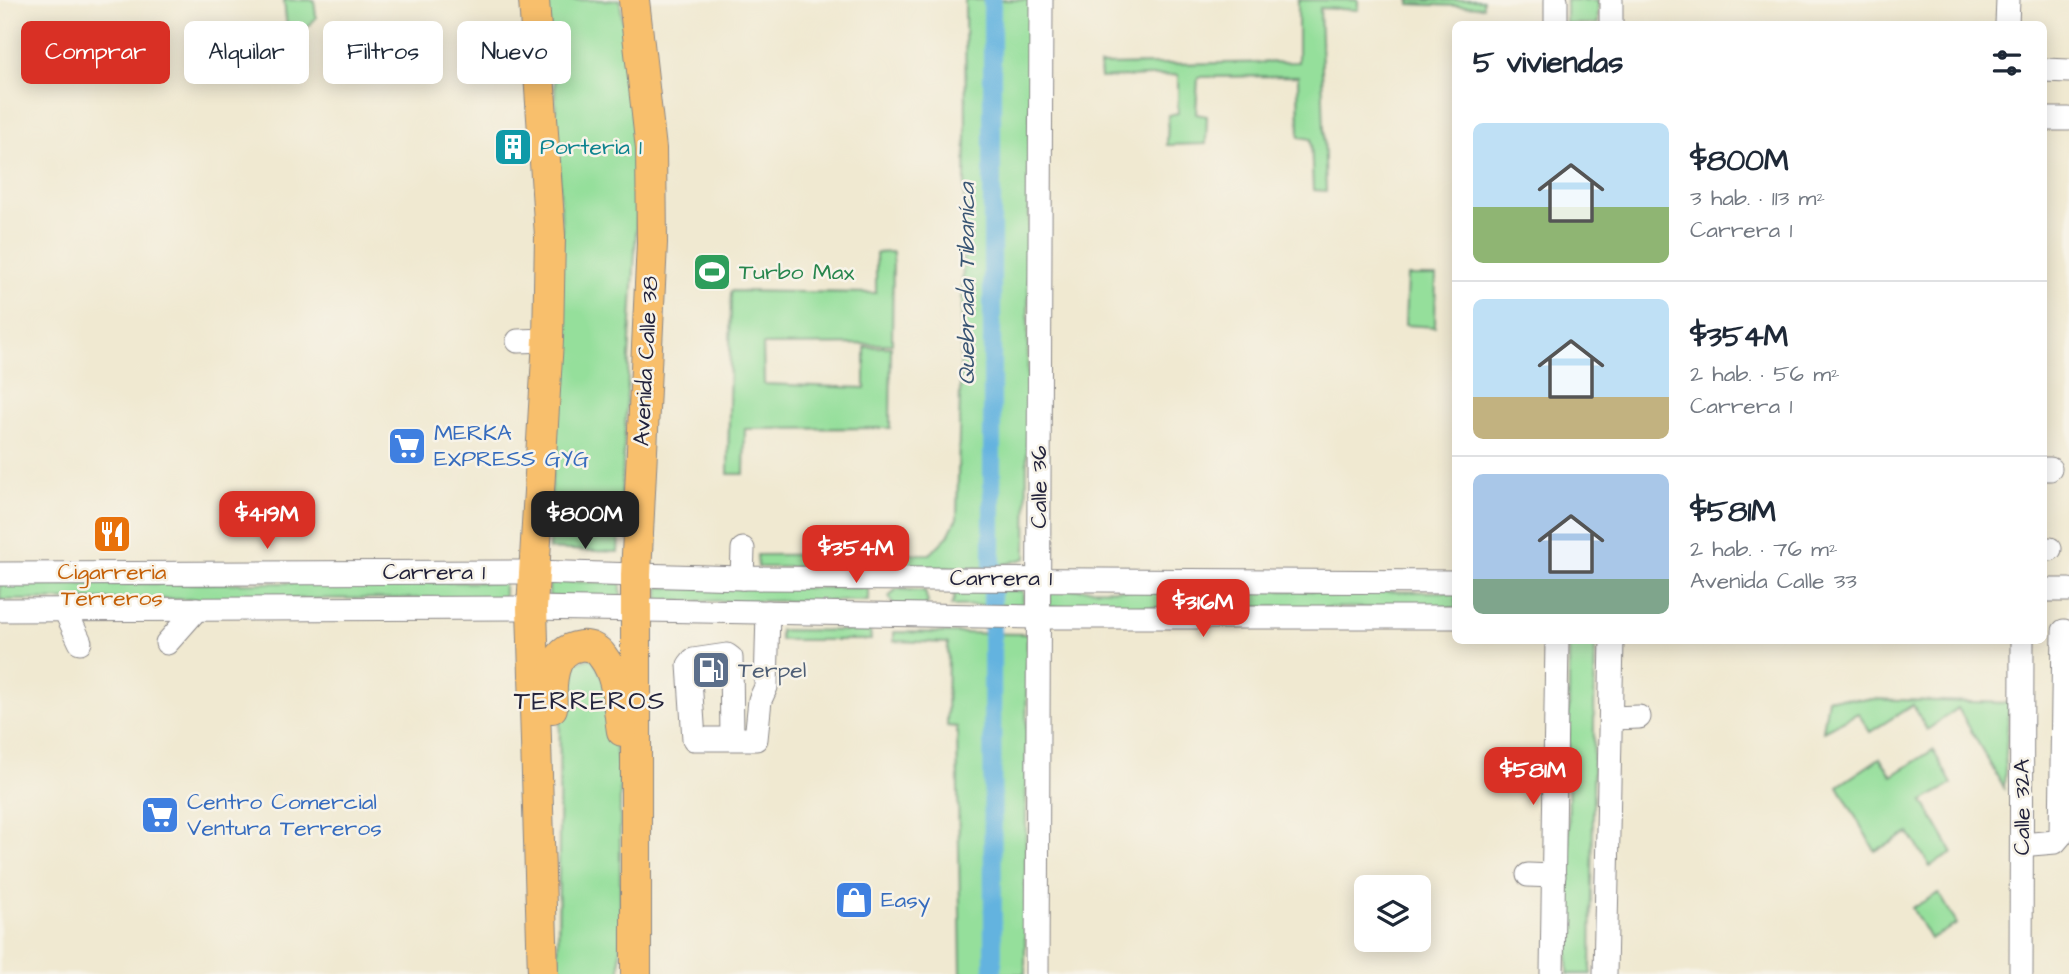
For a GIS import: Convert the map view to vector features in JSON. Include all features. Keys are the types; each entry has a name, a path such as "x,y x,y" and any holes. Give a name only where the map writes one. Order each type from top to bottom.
{"main road":[{"path":"534,0 535,160 550,236 548,340 532,608 543,974"},
{"name":"Avenida Calle 38","path":"634,0 651,149 652,243 636,575 636,974"},
{"path":"539,869 552,760 553,672 558,658 570,648 584,646 595,649 607,663 614,682 636,811"}],"street":[{"name":"Calle 36","path":"1037,974 1045,934 1038,617 1046,328 1041,0"},
{"path":"1556,0 1556,21"},
{"path":"1611,0 1611,21"},
{"path":"2007,21 2008,0"},
{"path":"2047,69 2069,71"},
{"path":"2047,119 2069,119"},
{"path":"518,341 548,340"},
{"path":"742,578 743,549"},
{"name":"Carrera 1","path":"0,574 276,564 742,578 1337,574 1452,582"},
{"path":"882,613 876,601 877,591 897,578"},
{"path":"921,578 938,587 941,593 940,605 924,614"},
{"path":"2047,590 2069,590"},
{"name":"Carrera 1","path":"0,610 532,608 1038,617 1452,617"},
{"path":"167,643 197,609"},
{"path":"65,610 80,642"},
{"path":"732,739 731,658 727,655 693,660 689,665 694,739 732,739 756,739 760,700 755,691 763,612"},
{"path":"2021,845 2047,844 2061,835 2064,631"},
{"path":"1552,974 1558,644"},
{"path":"1605,974 1612,644"},
{"name":"Calle 32A","path":"2021,974 2022,644"},
{"path":"1611,718 1639,717"},
{"path":"1528,875 1554,876"}],"green space":[{"path":"284,0 314,0 316,17 309,25 309,21 286,21"},
{"path":"546,0 620,0 631,93 638,198 618,552 549,549 562,236 555,84 571,84 571,21 549,21"},
{"path":"965,0 1031,0 1026,558 992,568 758,567 757,555 930,554 948,536 957,518 966,136"},
{"path":"1298,0 1358,0 1358,10 1320,8 1326,191 1313,190 1311,139 1299,137 1298,76 1198,77 1196,114 1207,116 1206,144 1167,145 1168,115 1178,113 1178,75 1101,78 1100,65 1298,62"},
{"path":"1410,0 1483,0 1483,7 1410,4"},
{"path":"1566,0 1598,0 1598,21 1566,21"},
{"path":"893,252 892,344 763,345 764,384 865,388 865,347 891,347 890,428 745,429 744,474 728,474 731,291 876,293 876,253"},
{"path":"1407,276 1436,276 1435,327 1405,325"},
{"path":"549,581 621,583 621,599 549,597"},
{"path":"504,582 504,598 0,600 0,584"},
{"path":"659,587 868,588 868,601 659,601"},
{"path":"950,588 1023,591 1023,605 951,606 955,597"},
{"path":"896,589 925,591 928,603 923,607 894,606 889,597"},
{"path":"1050,589 1452,592 1452,608 1050,607"},
{"path":"780,630 870,631 871,640 780,640"},
{"path":"894,632 1027,634 1025,974 961,974 957,727 947,726 948,643 894,641"},
{"path":"1569,644 1595,644 1591,974 1568,974"},
{"path":"593,658 608,688 620,782 620,974 558,974 560,698 567,663"},
{"path":"1828,698 2009,703 2004,788 1958,708 1927,730 1913,705 1870,732 1858,713 1823,731"},
{"path":"1933,750 1952,784 1923,801 1953,853 1930,866 1909,833 1875,851 1838,786 1880,758 1892,776"},
{"path":"1939,893 1957,924 1930,939 1912,908"}],"waterway":[{"name":"Quebrada Tibaníca","path":"992,0 992,568"},
{"name":"Quebrada Tibaníca","path":"992,588 992,606"},
{"name":"Quebrada Tibaníca","path":"992,626 993,974"}],"place":[{"name":"Porteria 1","path":"513,147"},
{"name":"Turbo Max","path":"712,272"},
{"name":"MERKA EXPRESS GYG","path":"407,446"},
{"name":"Cigarreria Terreros","path":"112,534"},
{"name":"Terpel","path":"711,670"},
{"name":"Centro Comercial Ventura Terreros","path":"160,815"},
{"name":"Easy","path":"854,900"}],"district":[{"name":"TERREROS","path":"590,701"}]}
